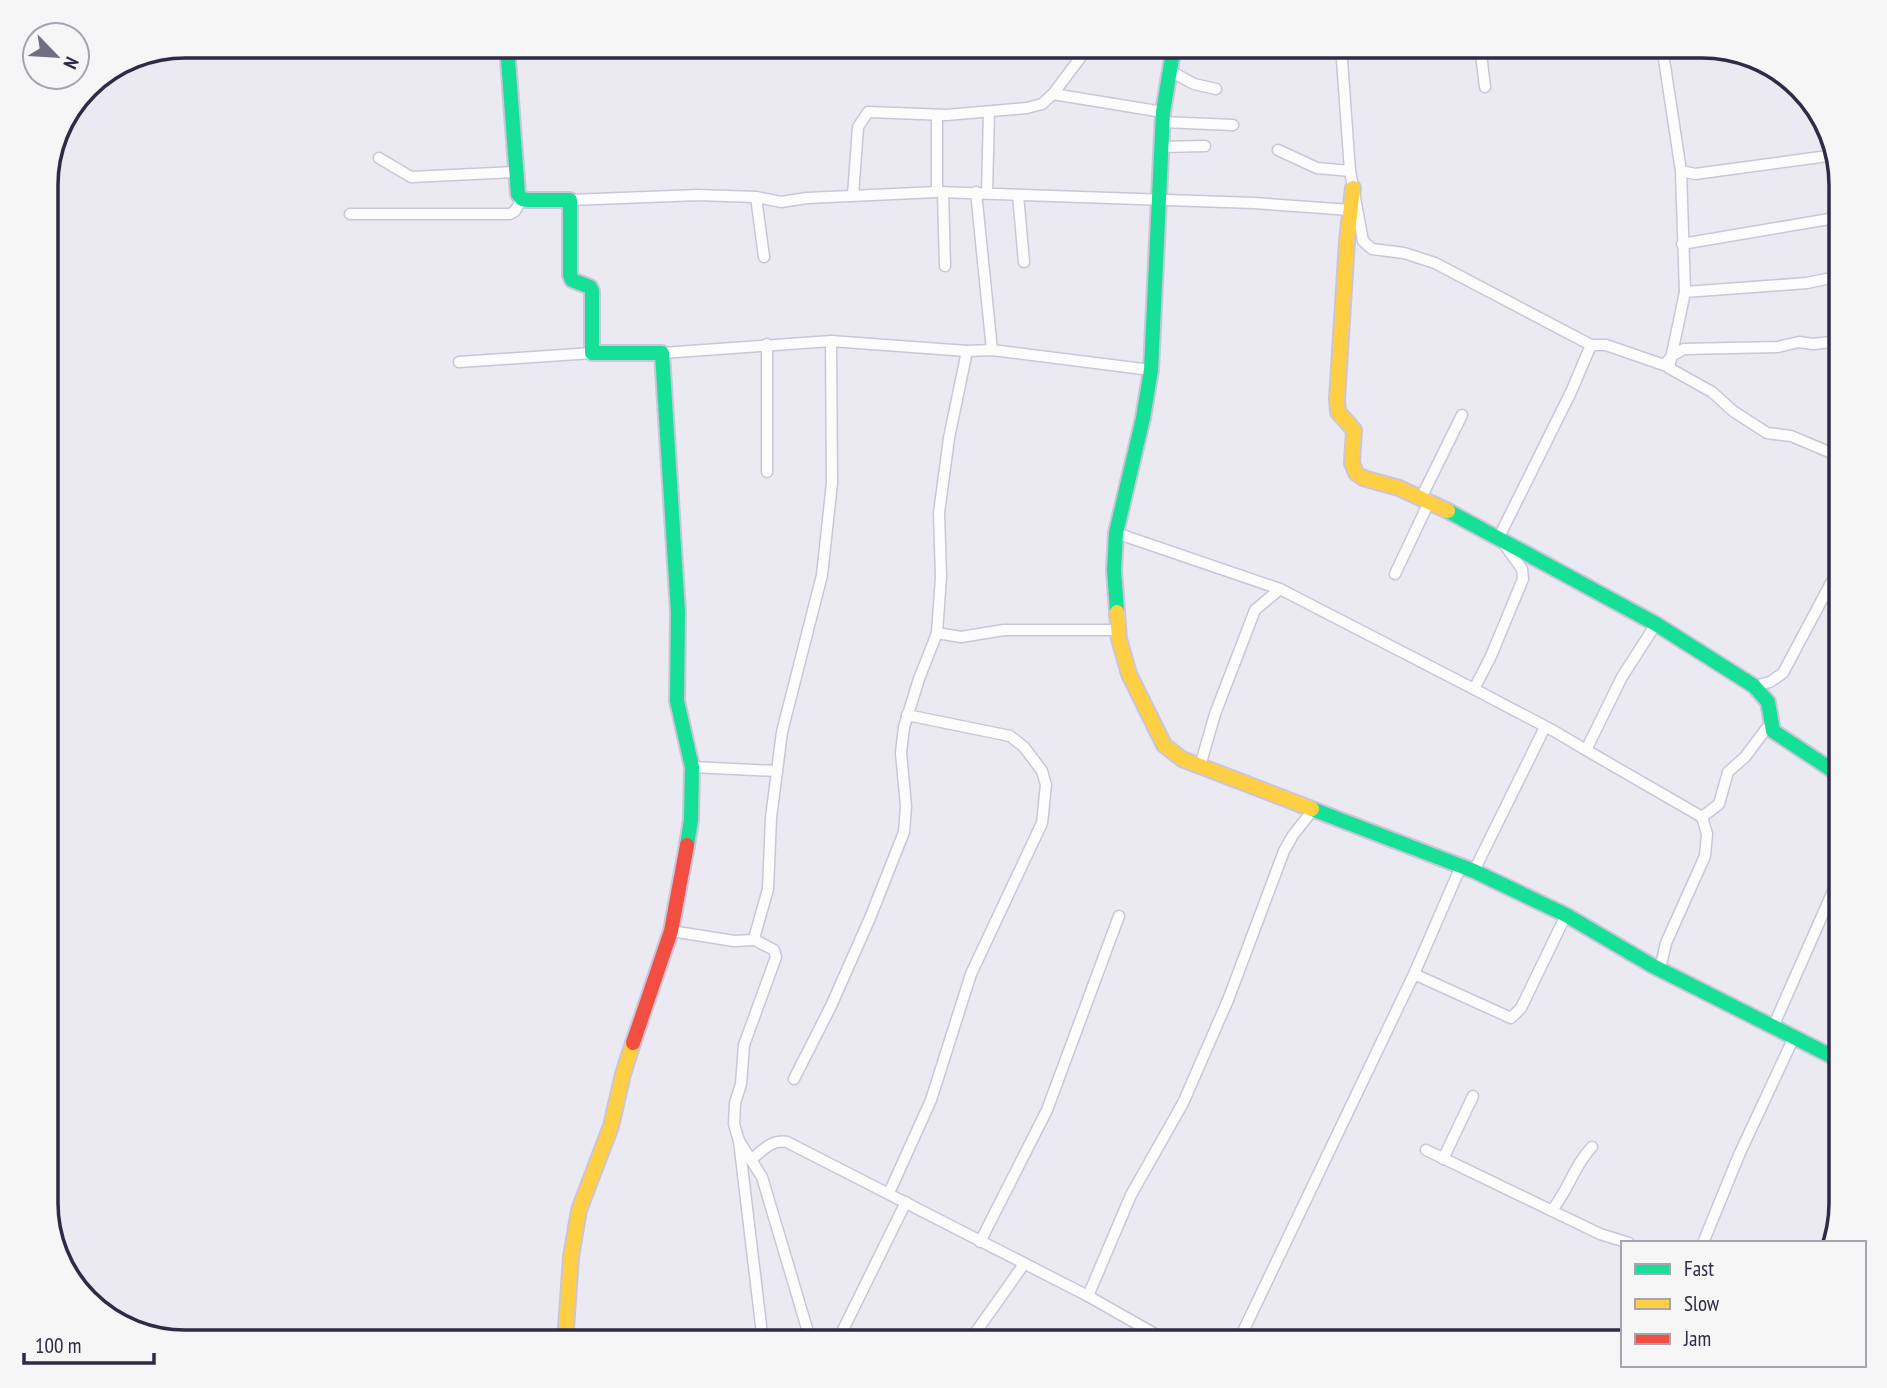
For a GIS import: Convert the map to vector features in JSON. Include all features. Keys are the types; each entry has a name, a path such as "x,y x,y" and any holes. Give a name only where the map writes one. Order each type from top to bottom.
{"street":[{"path":"508,58 518,194 522,199"},
{"path":"853,195 858,127 868,112 937,115 989,112 1042,104 1054,94 1080,58"},
{"path":"1172,58 1162,117 1151,370 1143,418 1116,533 1114,570 1118,630 1129,674 1164,744 1182,759 1467,869 1566,915 1660,969 1829,1054"},
{"path":"1343,58 1350,171 1363,241 1372,249 1404,253 1435,263 1591,345 1606,345 1664,365 1672,355 1684,349 1778,347 1799,342 1829,342"},
{"path":"1481,58 1485,87"},
{"path":"1664,58 1681,171 1685,292 1669,368 1712,392 1733,411 1767,432 1791,436 1829,452"},
{"path":"1170,71 1194,84 1216,89"},
{"path":"1054,94 1162,117 1233,125"},
{"path":"989,112 982,192 992,350"},
{"path":"937,115 944,266"},
{"path":"1161,146 1205,146"},
{"path":"1278,150 1317,168 1350,171"},
{"path":"1681,171 1695,174 1826,156"},
{"path":"379,158 411,177 517,173"},
{"path":"1353,188 1338,412 1353,430 1352,463 1356,473 1363,478 1399,488 1499,537 1656,624 1754,686 1768,702 1773,732"},
{"path":"522,199 698,195 756,197 781,202 853,195 982,192 1350,210"},
{"path":"1018,195 1024,262"},
{"path":"756,197 764,257"},
{"path":"350,214 510,214 522,199"},
{"path":"570,200 570,275 572,280 590,287 592,291 592,353"},
{"path":"1682,244 1829,219"},
{"path":"1685,292 1795,285 1829,278"},
{"path":"459,362 592,353 662,353 831,341 967,351 992,350 1151,370"},
{"path":"755,940 768,889 771,818 782,732 822,575 832,483 831,341"},
{"path":"767,344 767,471"},
{"path":"1499,537 1571,392 1591,345"},
{"path":"794,1079 865,930 904,832 906,806 901,753 907,715 937,633 941,577 939,513 949,438 967,351"},
{"path":"566,1330 571,1257 579,1210 611,1126 622,1074 671,932 691,820 692,768 677,701 678,612 662,353"},
{"path":"1395,574 1462,415"},
{"path":"1116,533 1280,589 1545,727 1702,817 1707,834 1705,856 1666,943 1660,969"},
{"path":"1474,689 1491,656 1523,579 1522,569 1499,537"},
{"path":"1754,686 1770,682 1783,673 1829,588"},
{"path":"1200,766 1215,714 1255,610 1280,589"},
{"path":"1586,750 1622,677 1656,624"},
{"path":"937,633 961,637 1016,630 1118,630"},
{"path":"889,1193 931,1100 971,974 1042,823 1046,785 1042,771 1024,747 1010,736 907,715"},
{"path":"1244,1330 1414,974 1467,869 1545,727"},
{"path":"1702,817 1718,804 1728,772 1745,757 1766,729 1829,768"},
{"path":"692,768 776,771"},
{"path":"1088,1296 1131,1195 1183,1103 1228,1000 1284,850 1313,810"},
{"path":"1773,1027 1829,902"},
{"path":"1414,974 1511,1018 1521,1008 1566,915"},
{"path":"980,1242 1047,1110 1119,916"},
{"path":"671,932 734,941 755,940 774,950 776,957 744,1045 734,1124 739,1141 762,1330"},
{"path":"1704,1241 1739,1155 1794,1037"},
{"path":"1443,1159 1473,1096"},
{"path":"752,1159 770,1144 779,1140 787,1142 1088,1296 1146,1330"},
{"path":"739,1141 762,1177 807,1330"},
{"path":"1552,1210 1563,1196 1585,1154 1592,1147"},
{"path":"1426,1150 1601,1234 1623,1241"},
{"path":"843,1330 906,1202"},
{"path":"977,1330 1024,1264"}],"traffic: fast":[{"path":"508,58 518,194 522,199 528,200 570,200 570,275 572,280 590,287 592,291 592,353 662,353 678,612 677,701 692,767 691,820 687,845"},
{"path":"1117,612 1114,570 1116,533 1143,418 1151,370 1163,112 1172,58"},
{"path":"1448,511 1656,624 1754,686 1768,702 1773,731 1829,768"},
{"path":"1312,809 1474,871 1566,915 1651,965 1829,1055"}],"traffic: slow":[{"path":"1353,188 1337,399 1338,412 1354,430 1352,463 1356,473 1363,478 1399,488 1448,511"},
{"path":"1117,612 1119,639 1129,674 1164,745 1182,759 1312,809"},
{"path":"566,1330 571,1257 579,1210 611,1126 633,1043"}],"traffic: jam":[{"path":"633,1043 671,931 687,845"}]}
